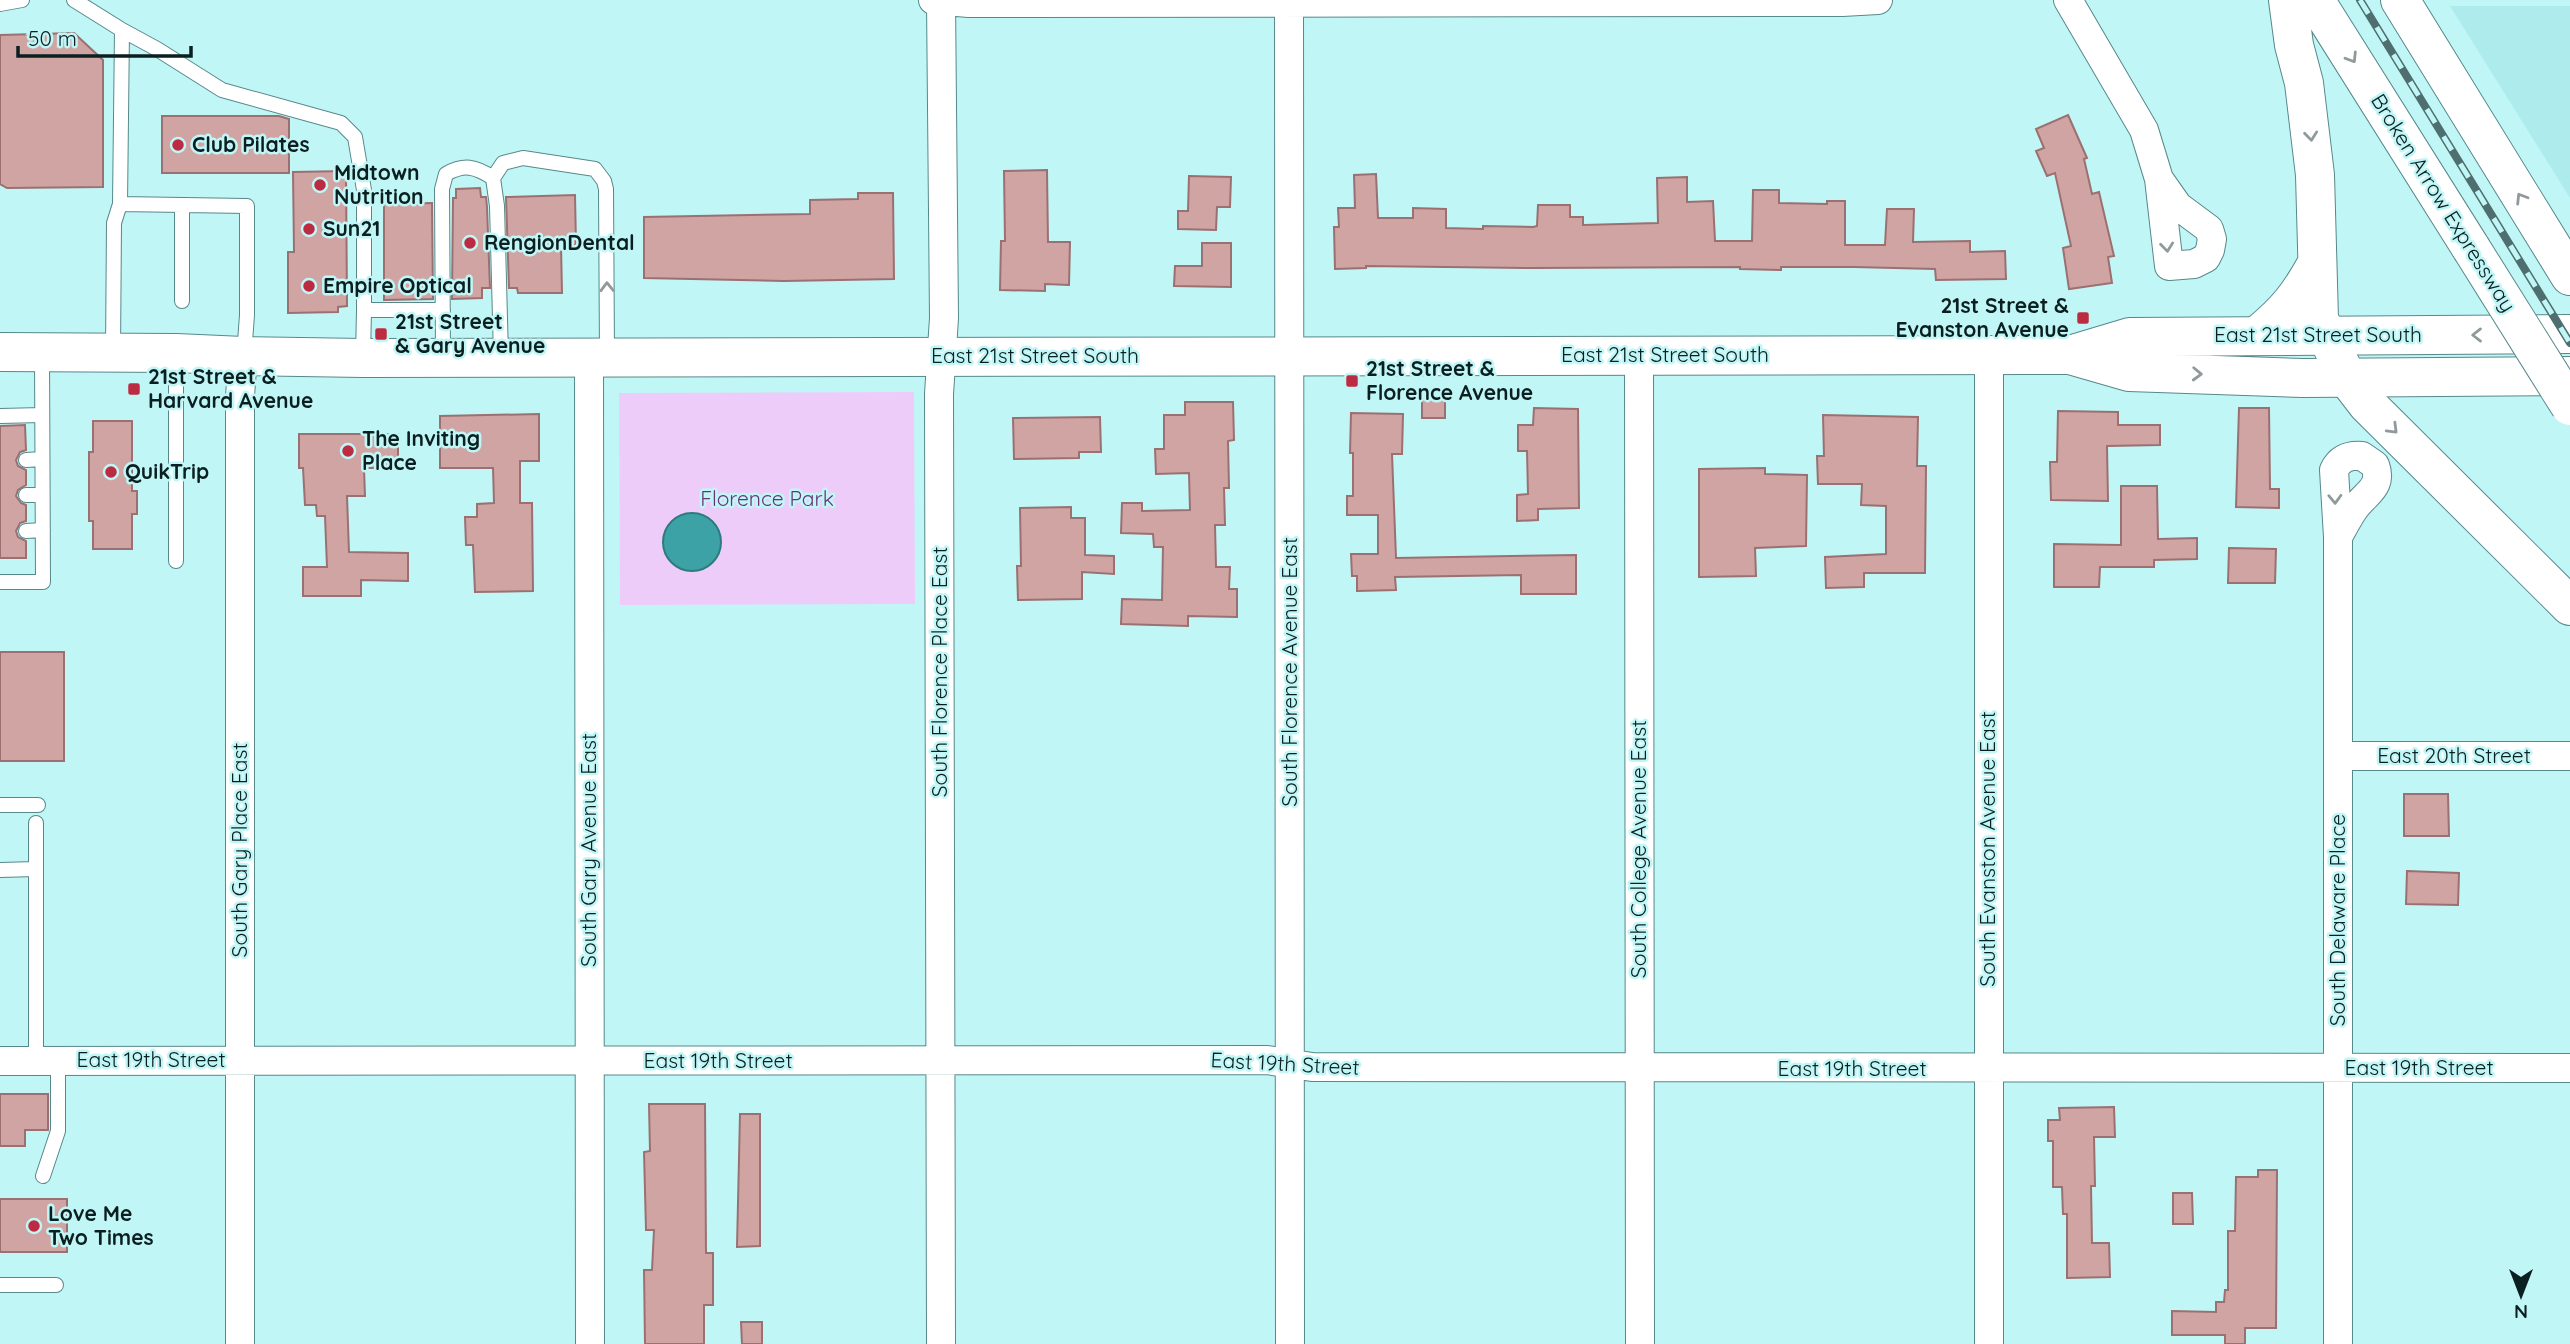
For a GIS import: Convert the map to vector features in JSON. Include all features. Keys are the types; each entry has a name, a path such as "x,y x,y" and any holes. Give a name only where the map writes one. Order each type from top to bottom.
{"main road":[{"path":"2288,0 2310,128 2318,217 2319,319 2325,335 2347,378 2367,404 2570,606"},
{"name":"Broken Arrow Expressway","path":"2315,0 2570,406"},
{"path":"2400,0 2564,266"},
{"path":"2258,335 2299,296 2317,263"},
{"name":"East 21st Street South","path":"2070,355 2130,337 2570,334"},
{"name":"East 21st Street South","path":"0,352 176,352 363,358 1289,354 2070,355 2129,372 2347,378 2570,376"}],"street":[{"path":"939,0 969,3 1878,0"},
{"name":"South Florence Place East","path":"939,0 944,304 939,394 941,1344"},
{"path":"2068,0 2144,130 2159,179"},
{"name":"South Florence Avenue East","path":"1289,1 1290,1344"},
{"name":"South College Avenue East","path":"1639,354 1640,1344"},
{"name":"South Evanston Avenue East","path":"1989,355 1989,1344"},
{"name":"South Gary Place East","path":"240,1344 240,396 243,356"},
{"name":"South Gary Avenue East","path":"590,1344 589,1062 598,356"},
{"name":"South Delaware Place","path":"2338,537 2339,1344"},
{"name":"East 20th Street","path":"2338,756 2570,756"},
{"name":"East 19th Street","path":"0,1061 1267,1060 1312,1068 2570,1068"}],"lane":[{"path":"0,5 22,0"},
{"path":"74,0 222,90 341,123 355,137 364,190 363,358"},
{"path":"113,352 114,222 120,204 122,30"},
{"path":"501,356 497,206 493,178 503,163 523,158 595,169 606,189 598,356"},
{"path":"443,358 442,189 446,174 458,167 471,167 493,178"},
{"path":"120,204 247,206 247,316 243,356"},
{"path":"182,205 182,301"},
{"path":"364,310 443,310"},
{"path":"176,352 176,561"},
{"path":"0,582 43,582 42,353"},
{"path":"0,416 42,415"},
{"path":"26,460 42,459"},
{"path":"26,495 42,495"},
{"path":"26,531 43,530"},
{"path":"0,805 38,805"},
{"path":"36,823 36,869 47,1060 58,1132 43,1176"},
{"path":"0,870 36,869"},
{"path":"0,1285 56,1285"}],"shaded area":[{"path":"2450,6 2570,6 2570,198"},
{"path":"692,513 713,521 721,542 713,563 692,571 671,563 663,542 671,521"}],"green space":[{"name":"Florence Park","path":"914,392 915,604 620,605 619,393"}],"building":[{"path":"74,33 103,60 103,187 7,188 0,184 0,35"},
{"path":"2068,115 2087,158 2084,159 2092,194 2099,192 2114,256 2108,257 2112,283 2069,289 2063,248 2071,246 2055,173 2047,176 2036,151 2044,148 2036,129"},
{"path":"162,116 279,116 289,119 289,173 162,173"},
{"path":"1047,170 1048,242 1070,242 1069,285 1045,284 1045,291 1000,290 1001,241 1005,241 1004,171"},
{"path":"346,171 347,306 338,307 338,312 288,313 288,252 294,252 293,172"},
{"path":"1376,174 1378,218 1413,218 1413,208 1446,209 1446,228 1537,226 1538,205 1570,205 1570,217 1583,217 1583,225 1658,223 1657,178 1687,177 1687,202 1713,201 1715,241 1752,241 1753,190 1779,190 1779,203 1827,204 1827,201 1845,201 1845,245 1885,245 1887,209 1914,209 1913,242 1970,241 1970,252 2005,251 2006,279 1936,280 1935,269 1854,267 1781,267 1781,270 1740,267 1366,266 1335,269 1334,227 1339,227 1338,208 1355,208 1354,175"},
{"path":"1189,176 1231,177 1230,207 1217,207 1216,230 1178,229 1178,211 1188,211"},
{"name":"RengionDental","path":"480,188 481,197 486,197 487,207 490,288 482,288 482,298 452,299 453,198 456,198 456,189"},
{"path":"858,193 893,193 894,279 784,281 644,278 644,217 810,214 810,200 858,199"},
{"path":"575,195 576,245 561,245 562,293 518,293 517,288 509,288 506,197"},
{"path":"432,203 433,299 384,300 384,204"},
{"path":"1202,243 1231,243 1231,287 1174,286 1175,266 1202,266"},
{"path":"1422,398 1445,398 1445,418 1422,418"},
{"path":"1185,402 1233,402 1234,440 1228,441 1229,488 1224,488 1225,525 1215,525 1216,567 1230,567 1229,589 1237,589 1237,617 1188,616 1188,626 1121,624 1122,599 1162,600 1163,547 1154,547 1153,534 1121,533 1122,503 1142,503 1142,511 1190,510 1189,473 1156,474 1155,449 1164,449 1164,415 1185,415"},
{"path":"1534,408 1578,409 1579,508 1538,509 1538,520 1517,521 1517,495 1528,494 1527,451 1518,451 1518,425 1533,425"},
{"path":"2239,408 2269,408 2270,489 2279,489 2279,508 2236,507"},
{"path":"2058,411 2118,412 2118,425 2160,425 2160,445 2107,446 2108,501 2051,500 2050,462 2057,462"},
{"path":"1351,413 1403,414 1402,454 1392,454 1396,558 1576,555 1576,594 1521,594 1521,575 1395,577 1396,590 1357,591 1357,576 1352,576 1351,554 1378,554 1378,515 1347,515 1347,496 1353,496"},
{"path":"539,414 539,461 520,461 520,503 532,503 533,591 475,592 473,545 466,545 465,517 477,517 477,504 494,503 493,468 440,468 440,416"},
{"path":"1823,415 1918,417 1917,466 1926,466 1925,573 1864,573 1864,587 1826,588 1825,557 1886,554 1886,506 1861,505 1862,484 1818,484 1817,456 1824,456"},
{"path":"1100,417 1101,452 1079,452 1079,458 1014,459 1013,418"},
{"name":"QuikTrip","path":"93,421 132,421 132,491 137,491 137,514 132,514 132,549 93,549 93,521 89,521 89,452 93,452"},
{"path":"25,425 26,450 20,452 16,460 18,466 26,470 26,485 18,490 16,496 26,505 26,521 20,523 16,531 18,537 26,541 26,558 0,558 0,426"},
{"path":"299,434 398,434 398,468 364,468 365,496 347,496 349,552 408,553 408,581 361,580 361,596 303,596 303,567 327,567 325,516 317,516 316,505 305,505 303,468 299,468"},
{"path":"1765,468 1765,474 1807,475 1806,546 1755,548 1756,576 1699,577 1699,469"},
{"path":"2121,486 2157,486 2158,539 2197,538 2197,559 2154,560 2154,567 2100,567 2099,587 2054,587 2054,544 2121,545"},
{"path":"1071,507 1071,518 1085,518 1085,555 1114,556 1114,574 1082,572 1082,599 1018,600 1017,566 1021,566 1020,508"},
{"path":"2229,548 2276,549 2275,583 2228,583"},
{"path":"0,652 64,652 64,761 0,761"},
{"path":"2404,794 2448,794 2449,836 2404,836"},
{"path":"2407,871 2459,873 2458,905 2406,904"},
{"path":"0,1094 48,1094 48,1130 25,1130 25,1146 0,1146"},
{"path":"649,1104 705,1104 706,1253 713,1253 713,1305 704,1305 704,1344 645,1344 644,1270 652,1270 654,1230 646,1230 644,1152 650,1151"},
{"path":"2114,1107 2115,1137 2094,1137 2095,1186 2091,1186 2092,1243 2109,1243 2110,1277 2067,1278 2067,1214 2063,1214 2062,1187 2053,1187 2053,1141 2048,1141 2048,1120 2060,1120 2059,1108"},
{"path":"740,1114 760,1114 760,1246 737,1247"},
{"path":"2258,1170 2277,1170 2276,1328 2245,1328 2245,1344 2225,1344 2225,1335 2172,1335 2172,1311 2216,1312 2216,1302 2224,1302 2225,1290 2228,1290 2228,1231 2235,1231 2236,1177 2258,1177"},
{"path":"2173,1193 2192,1193 2193,1224 2173,1224"},
{"name":"Love Me Two Times","path":"0,1199 67,1199 67,1252 0,1252"},
{"path":"741,1322 762,1322 762,1344 742,1344"}],"railway":[{"path":"2360,0 2570,343"}],"place":[{"name":"Club Pilates","path":"178,145"},
{"name":"Midtown Nutrition","path":"320,185"},
{"name":"Sun21","path":"309,229"},
{"name":"RengionDental","path":"470,243"},
{"name":"Empire Optical","path":"309,286"},
{"name":"21st Street & Evanston Avenue","path":"2083,318"},
{"name":"21st Street & Gary Avenue","path":"381,334"},
{"name":"21st Street & Florence Avenue","path":"1352,381"},
{"name":"21st Street & Harvard Avenue","path":"134,389"},
{"name":"The Inviting Place","path":"348,451"},
{"name":"QuikTrip","path":"111,472"},
{"name":"Love Me Two Times","path":"34,1226"}]}
